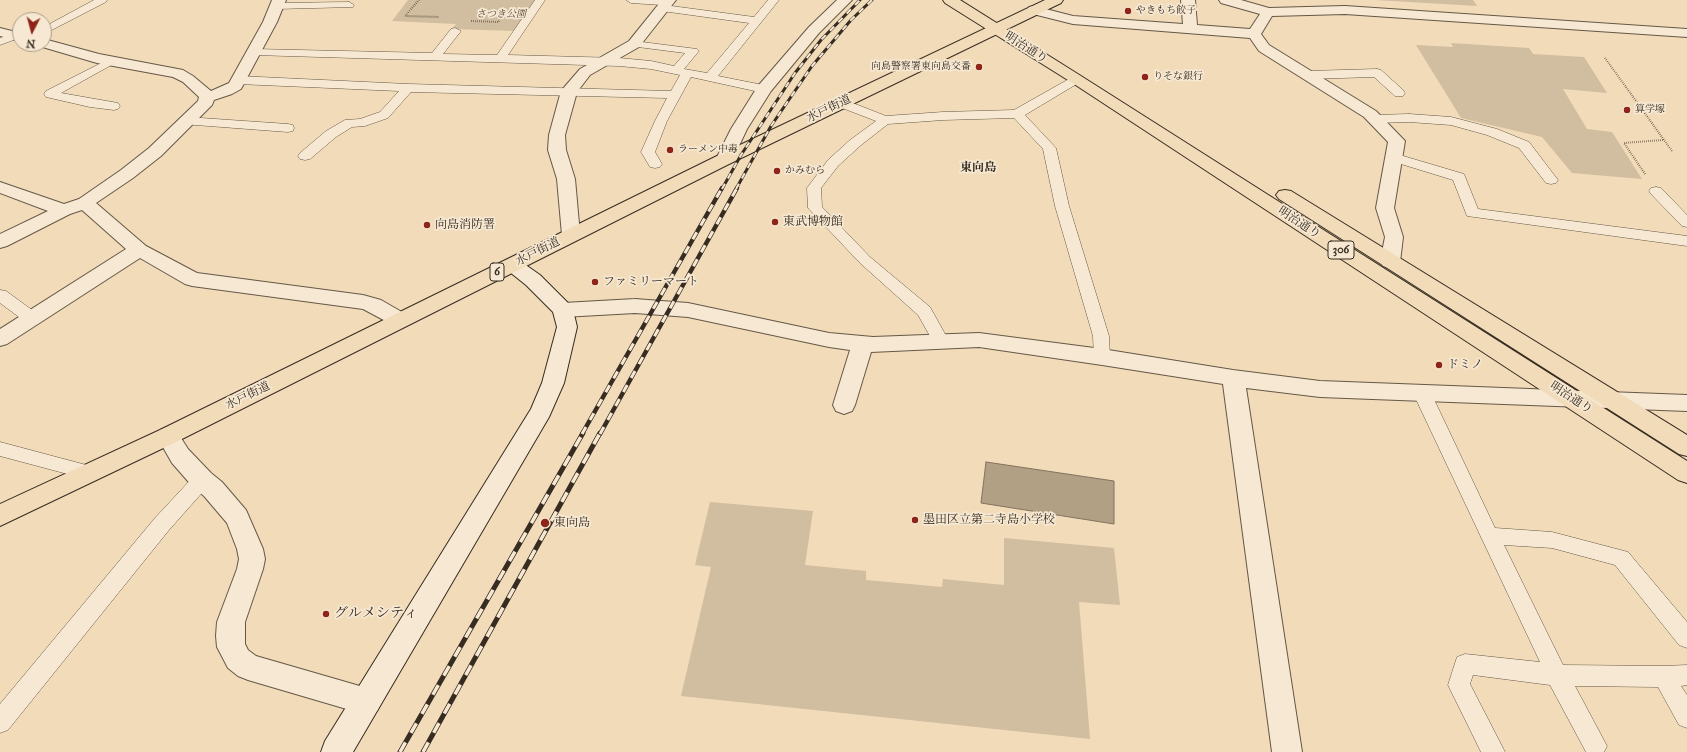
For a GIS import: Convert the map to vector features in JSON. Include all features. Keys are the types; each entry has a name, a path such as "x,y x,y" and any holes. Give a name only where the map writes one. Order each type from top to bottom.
{"main road":[{"name":"明治通り","path":"950,0 1002,25 1390,262 1687,447"},
{"name":"明治通り","path":"975,0 1002,25 1076,79 1687,473"},
{"name":"水戸街道","path":"0,516 168,436 725,159 1056,0"}],"street":[{"path":"725,159 739,129 764,89 814,30 824,15 845,0"},
{"path":"1188,0 1190,29"},
{"path":"1226,0 1257,7 1346,10 1687,33"},
{"path":"207,96 226,91 235,86 254,52 278,3"},
{"path":"571,235 566,179 557,150 557,135 569,90 585,72 606,62 634,44 666,3"},
{"path":"1257,7 1254,34 1264,48 1375,119 1397,141 1385,208 1394,237 1390,262"},
{"path":"1034,10 1073,20 1254,34"},
{"path":"0,32 12,35"},
{"path":"0,242 64,210 84,203 128,174 150,156 206,102 207,94 178,73 111,61 52,45"},
{"path":"0,187 64,210"},
{"path":"84,203 140,250 192,279 363,302 374,305 400,320"},
{"path":"0,339 140,250"},
{"path":"336,752 541,411 553,384 567,326 563,310 533,280 513,265"},
{"path":"563,310 635,306 688,310 830,340 873,345 979,340 1102,357 1233,378 1320,389 1687,403"},
{"path":"844,405 864,344"},
{"path":"1233,378 1287,752"},
{"path":"168,436 180,456 202,480 213,489 237,517 252,559 250,569 231,622 231,647 238,659 248,668 367,701"}],"lane":[{"path":"52,27 102,0"},
{"path":"500,59 540,0"},
{"path":"630,0 666,3 756,21"},
{"path":"710,78 774,0"},
{"path":"278,3 349,5"},
{"path":"435,57 455,31"},
{"path":"0,42 12,38"},
{"path":"634,44 693,52 682,72 675,95 648,152 655,164"},
{"path":"254,52 606,62 651,65 764,89"},
{"path":"111,61 50,94 90,103 114,106"},
{"path":"1308,76 1377,73 1399,93"},
{"path":"841,103 885,120 943,116 1017,114 1076,79"},
{"path":"238,80 408,88 569,90 675,95"},
{"path":"305,156 331,134 349,123 361,124 384,115 408,88"},
{"path":"1017,114 1049,148 1062,206 1101,336 1102,357"},
{"path":"1375,119 1409,118 1451,121 1492,132 1524,145 1551,180"},
{"path":"885,120 855,143 833,163 814,188 815,208 865,260 924,311 941,341"},
{"path":"186,122 288,128"},
{"path":"1393,157 1459,177 1472,213 1687,241"},
{"path":"1656,191 1687,223"},
{"path":"0,295 33,319"},
{"path":"1422,393 1488,536 1594,746"},
{"path":"0,449 90,473"},
{"path":"0,722 162,524 202,480"},
{"path":"1488,536 1552,540 1621,558 1687,638"},
{"path":"1493,752 1459,684 1465,664 1557,675 1664,677 1687,675"},
{"path":"1664,677 1687,717"}],"path":[{"path":"419,0 405,16 442,17"},
{"path":"470,21 498,22 501,18"},
{"path":"1605,58 1672,151"},
{"path":"1656,191 1624,143 1663,140"}],"green space":[{"name":"さつき公園","path":"408,0 537,0 515,31 452,29 456,24 392,21"},
{"path":"1375,0 1473,0 1477,6"},
{"path":"1451,43 1529,48 1533,54 1584,57 1607,93 1563,89 1587,129 1612,132 1642,179 1572,173 1542,137 1461,118 1416,45 1453,47"},
{"path":"710,502 813,511 805,565 866,571 866,580 942,587 943,579 1004,585 1004,538 1114,548 1120,605 1079,602 1090,739 681,696 711,567 695,565"}],"shaded area":[{"path":"986,462 1114,481 1114,524 981,503"}],"railway":[{"path":"722,189 741,155 795,73 821,40 860,0"},
{"path":"736,189 771,126 812,66 851,20 872,0"},
{"path":"582,434 722,188"},
{"path":"600,434 737,188"},
{"path":"400,752 583,433"},
{"path":"423,752 600,433"}],"place":[{"name":"やきもち餃子","path":"1128,11"},
{"name":"向島警察署東向島交番","path":"979,67"},
{"name":"りそな銀行","path":"1145,77"},
{"name":"算学塚","path":"1627,110"},
{"name":"ラーメン中毒","path":"670,150"},
{"name":"かみむら","path":"777,171"},
{"name":"東武博物館","path":"775,222"},
{"name":"向島消防署","path":"427,225"},
{"name":"ファミリーマート","path":"595,282"},
{"name":"ドミノ","path":"1439,365"},
{"name":"墨田区立第二寺島小学校","path":"915,520"},
{"name":"東向島","path":"545,523"},
{"name":"グルメシティ","path":"326,614"}],"district":[{"name":"東向島","path":"978,168"}]}
